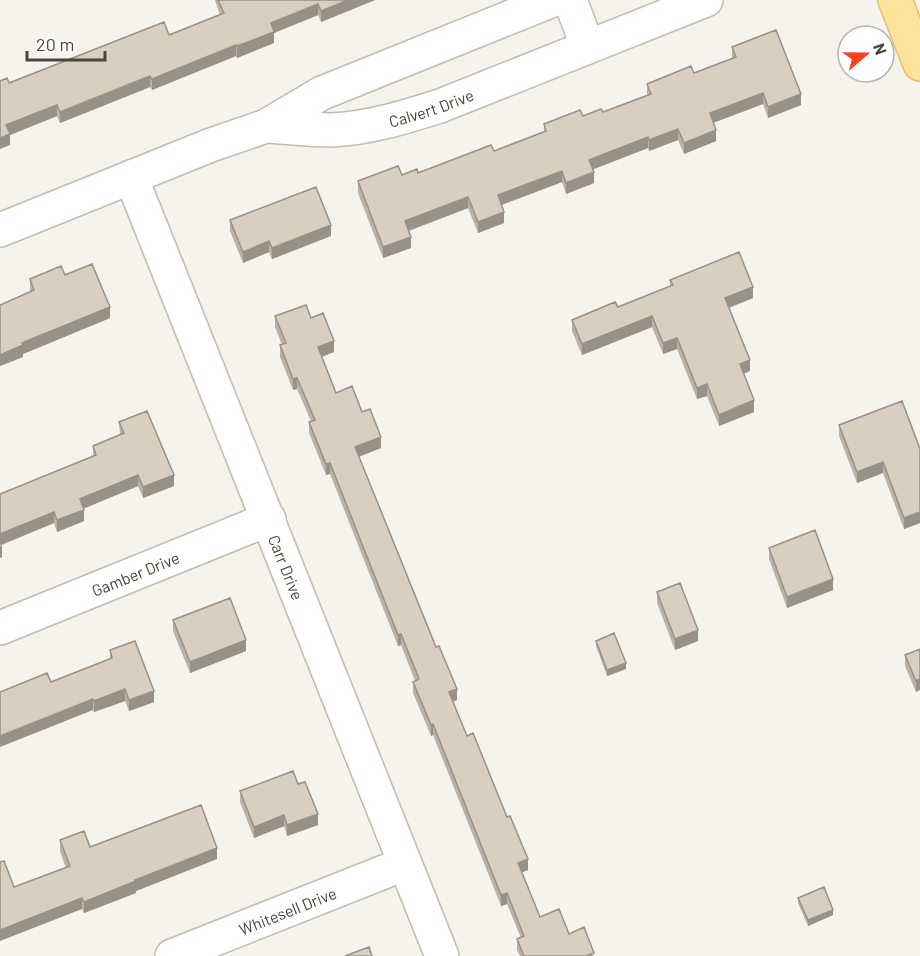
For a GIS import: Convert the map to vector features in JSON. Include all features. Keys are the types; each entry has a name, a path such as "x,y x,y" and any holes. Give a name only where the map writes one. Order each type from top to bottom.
{"main road":[{"path":"895,0 914,31 920,64"}],"street":[{"name":"Calvert Drive","path":"0,230 266,126 322,93 553,0"},
{"path":"570,0 588,47"},
{"name":"Calvert Drive","path":"266,126 332,130 369,124 440,106 706,0"},
{"name":"Carr Drive","path":"131,177 442,956"},
{"name":"Gamber Drive","path":"0,628 269,519"},
{"name":"Whitesell Drive","path":"172,956 404,864"}],"building":[{"path":"218,0 348,0 321,11 318,4 271,23 274,32 152,79 150,76 60,112 57,105 6,125 10,134 0,138 0,81 7,78 9,83 164,22 169,35 224,13"},
{"path":"776,30 801,94 768,107 763,93 710,113 716,130 684,143 678,129 649,140 648,137 589,160 594,172 566,183 562,171 498,195 504,212 478,222 468,197 405,221 411,237 383,247 358,181 398,166 402,175 417,169 418,173 491,145 494,151 546,131 544,124 580,110 583,116 601,109 603,112 651,94 647,84 691,66 694,73 736,57 732,47"},
{"path":"316,187 331,225 272,248 269,241 243,252 230,220"},
{"path":"739,252 753,287 725,298 750,360 740,364 754,400 719,415 707,384 697,388 677,338 663,343 652,316 582,344 572,320 615,302 618,307 673,285 670,280"},
{"path":"92,264 110,307 22,343 23,345 0,355 0,305 34,290 30,279 61,266 65,275"},
{"path":"306,305 311,318 323,313 334,341 318,347 336,393 352,386 362,412 370,409 381,437 355,447 436,647 439,646 457,689 449,692 467,736 473,733 507,817 510,816 528,859 518,863 540,917 559,909 569,934 584,927 594,953 586,956 524,956 517,939 524,936 507,893 501,895 433,724 431,725 413,682 419,679 401,634 398,635 330,463 326,464 309,422 315,420 297,378 293,379 280,345 286,343 275,316"},
{"path":"902,401 920,449 920,512 904,518 883,462 857,472 839,425"},
{"path":"147,411 174,475 143,487 138,475 80,499 84,510 57,520 54,512 0,534 0,494 96,455 93,446 124,433 119,422"},
{"path":"815,530 833,579 787,597 769,548"},
{"path":"680,583 698,630 675,639 657,592"},
{"path":"230,598 246,640 190,662 173,620"},
{"path":"614,633 626,663 607,670 596,641"},
{"path":"135,641 154,691 129,700 125,689 94,701 93,699 0,736 0,692 47,673 51,682 112,658 110,650"},
{"path":"920,649 920,679 916,681 905,655"},
{"path":"293,771 298,784 305,782 318,814 287,825 284,815 254,827 240,791"},
{"path":"201,805 217,848 84,902 82,898 0,930 0,862 4,861 14,887 70,866 60,840 84,831 90,847"},
{"path":"824,887 833,910 808,920 798,898"},
{"path":"369,947 372,956 345,956"}]}
